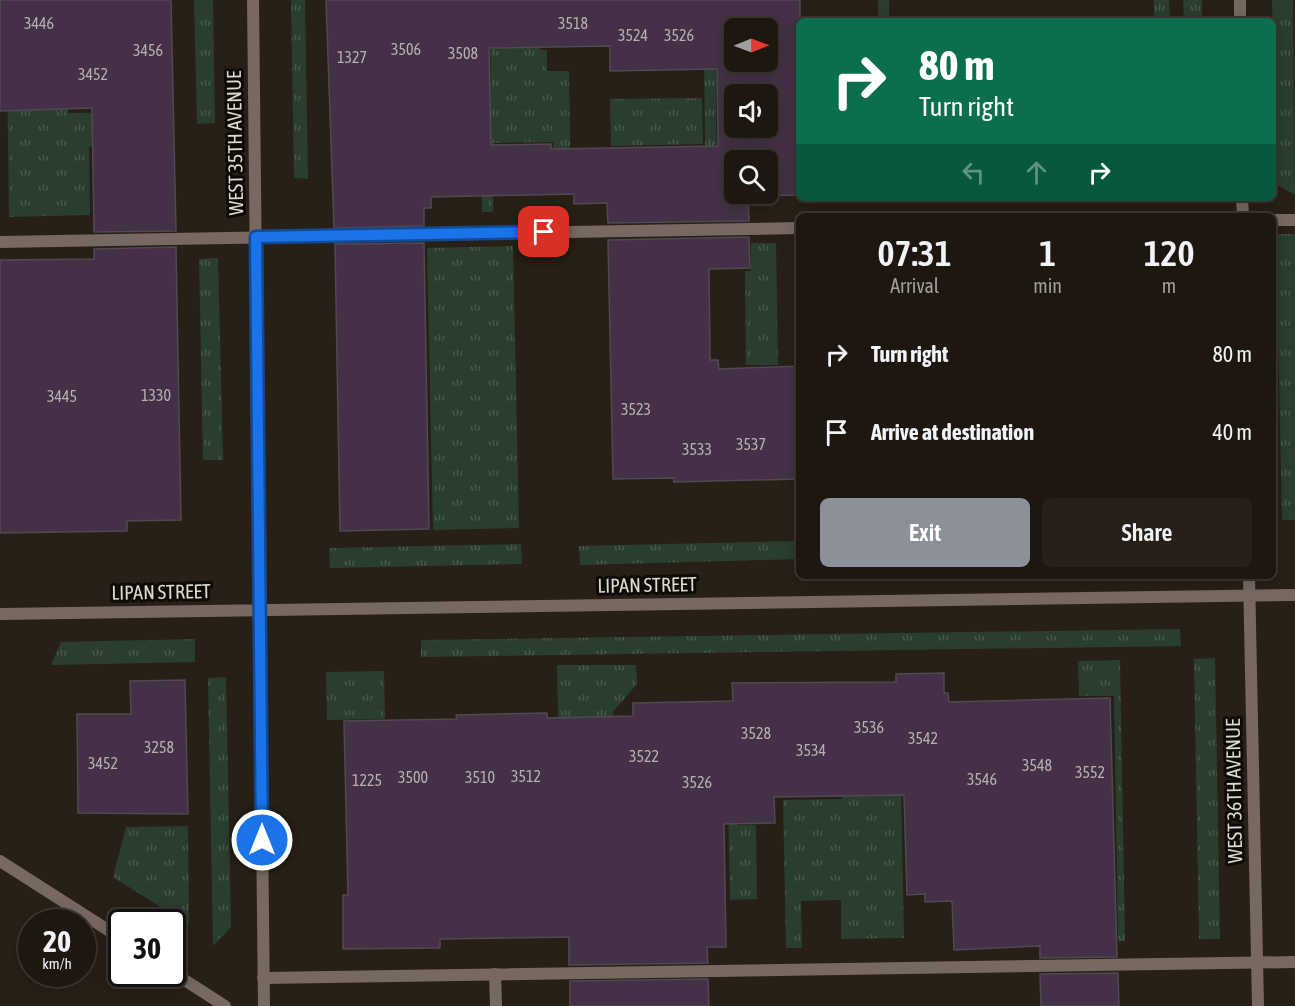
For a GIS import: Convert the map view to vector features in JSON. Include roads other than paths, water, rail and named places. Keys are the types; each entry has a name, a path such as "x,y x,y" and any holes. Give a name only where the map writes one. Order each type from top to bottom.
{"street":[{"name":"WEST 35TH AVENUE","path":"253,0 264,1006"},
{"path":"1240,0 1240,18"},
{"path":"1276,220 1295,220"},
{"path":"0,242 796,228"},
{"name":"WEST 36TH AVENUE","path":"1249,579 1258,1006"},
{"name":"LIPAN STREET","path":"0,614 1295,595"},
{"path":"0,861 108,930"},
{"path":"263,978 1295,962"},
{"path":"495,974 496,1006"},
{"path":"186,981 225,1006"}]}
